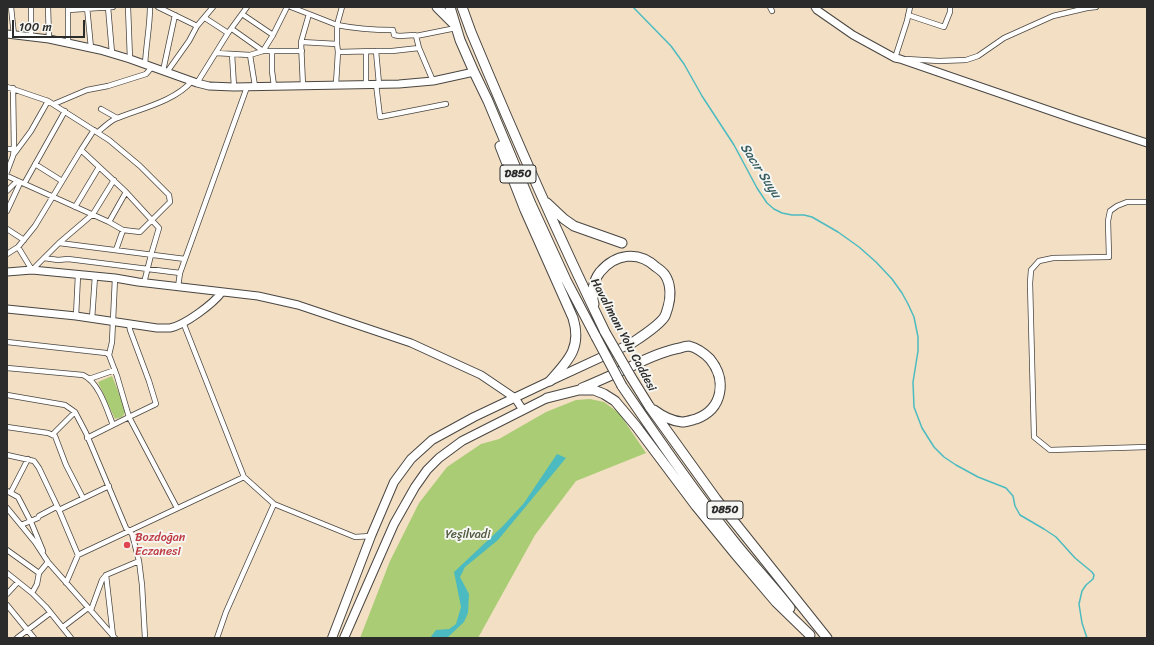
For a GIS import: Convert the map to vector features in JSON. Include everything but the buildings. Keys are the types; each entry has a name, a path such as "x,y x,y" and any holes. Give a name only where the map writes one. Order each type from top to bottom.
{"highway":[{"path":"437,7 456,28"},
{"name":"Havalimanı Yolu Caddesi","path":"450,7 456,28 474,72 488,101 551,249 622,386 657,438 737,545 778,593 811,636"},
{"name":"Havalimanı Yolu Caddesi","path":"462,7 471,32 542,198 605,332 630,377 648,406 716,499 827,638"},
{"path":"488,101 492,123 525,210 573,318 576,329 577,337 575,347 569,358 550,381"},
{"path":"542,198 564,219 574,226 622,243"},
{"path":"597,315 592,297 594,285 598,275 605,266 623,257 634,256 643,258 652,263 665,275 670,286 670,300 665,316 650,331 632,343"},
{"path":"547,398 579,390 667,350 689,346 700,351 714,364 720,384 720,394 717,403 704,416 694,420 682,422 670,420 648,406"},
{"path":"579,390 594,390 615,401 736,555 776,602 811,636"}],"main road":[{"path":"332,638 371,536 394,482 411,459 432,440 474,417 632,343"},
{"path":"344,638 394,524 415,487 427,470 439,458 462,441 547,398"}],"street":[{"path":"11,7 10,35 49,39 112,53 208,86 247,87 336,84 399,84 432,81 474,72"},
{"path":"31,7 31,37"},
{"path":"48,7 49,39"},
{"path":"68,43 68,8 110,7 112,53"},
{"path":"128,7 130,59"},
{"path":"54,104 87,90 108,86 146,74 148,66 146,44 150,20 150,7"},
{"path":"158,7 197,26"},
{"path":"165,71 189,41 197,26 212,8 205,7"},
{"path":"7,254 18,247 35,226 81,150 96,131 117,118 174,95 194,82 216,53 228,33 247,7"},
{"path":"263,51 288,7"},
{"path":"292,7 337,25 357,29 394,30 394,35 399,36 416,36 456,28"},
{"path":"336,84 338,52 337,25 342,7"},
{"path":"815,7 817,10 853,35 898,58 1147,143"},
{"path":"898,58 910,7"},
{"path":"908,15 944,27 950,12 950,7"},
{"path":"898,58 939,62 966,60 978,56 1004,38 1054,16 1096,7"},
{"path":"87,8 91,48"},
{"path":"242,14 273,35"},
{"path":"303,86 301,42 309,14"},
{"path":"165,71 175,15"},
{"path":"205,18 228,33"},
{"path":"232,29 263,51"},
{"path":"416,36 432,81"},
{"path":"301,42 337,44"},
{"path":"338,52 392,51 419,48"},
{"path":"216,53 250,55 263,51 302,51"},
{"path":"272,51 274,86"},
{"path":"376,51 380,117 446,104"},
{"path":"366,52 366,84"},
{"path":"232,54 234,87"},
{"path":"250,55 255,86"},
{"path":"7,87 54,104 110,140 140,166 169,195 170,202 140,232 123,230 93,214 7,176"},
{"path":"178,287 180,273 247,87"},
{"path":"7,172 14,149 13,88"},
{"path":"13,156 48,101"},
{"path":"101,109 117,118"},
{"path":"7,211 20,183 35,164 65,111"},
{"path":"7,112 14,115"},
{"path":"7,131 14,131"},
{"path":"7,149 14,149"},
{"path":"81,150 114,180 159,228 144,283"},
{"path":"35,164 62,181"},
{"path":"75,206 99,167"},
{"path":"32,270 59,243 93,214 114,180"},
{"path":"7,191 20,183"},
{"path":"109,222 126,192"},
{"path":"1147,202 1127,202 1116,206 1110,211 1108,221 1108,257 1053,258 1039,261 1031,270 1030,283 1034,437 1050,450 1147,447"},
{"path":"7,228 24,240"},
{"path":"116,250 123,230"},
{"path":"59,243 185,259"},
{"path":"18,247 32,270"},
{"path":"44,258 58,260 68,259 180,273"},
{"path":"7,272 32,270 115,278 144,283 258,296 298,305 411,343 481,375 515,398 523,410"},
{"path":"76,316 78,275"},
{"path":"92,319 95,276"},
{"path":"115,278 112,342 109,355 129,417 177,508"},
{"path":"7,309 76,316 157,328 170,328 192,318 222,292"},
{"path":"183,322 244,477 274,504 355,537 371,536"},
{"path":"88,438 156,404 129,324"},
{"path":"7,342 106,353 109,355"},
{"path":"7,368 84,375 89,378 99,391 113,425"},
{"path":"89,378 115,370"},
{"path":"7,395 65,405 75,412 88,438 126,528 132,534 139,561 145,638"},
{"path":"52,435 75,412"},
{"path":"7,427 48,433 55,436 66,465 83,498"},
{"path":"7,455 34,461 40,468 78,555"},
{"path":"28,459 9,492 18,497 31,522 48,562"},
{"path":"66,583 78,555 244,477"},
{"path":"59,510 108,486"},
{"path":"217,638 226,612 274,504"},
{"path":"21,525 31,522 56,507 59,510"},
{"path":"7,508 35,542 48,562 114,637"},
{"path":"7,550 40,573"},
{"path":"62,627 90,609 102,580 106,575 139,561"},
{"path":"32,593 37,584 40,573 48,562"},
{"path":"7,573 32,593 46,607 71,638"},
{"path":"106,575 114,637"},
{"path":"7,594 18,582"},
{"path":"7,605 34,638"},
{"path":"17,638 50,613"}],"green space":[{"path":"112,376 125,408 125,413 122,417 115,419 98,382"},
{"name":"Yeşilvadi","path":"590,399 604,402 619,413 646,453 576,481 535,535 478,638 360,638 390,561 419,503 447,467 481,444 499,439 546,412 576,400"}],"water":[{"path":"557,454 566,458 498,540 465,567 460,577 469,594 468,613 464,622 447,638 430,638 436,630 449,629 456,624 461,607 454,572 502,527 524,503"}],"waterway":[{"name":"Sacır Suyu","path":"633,7 671,46 684,64 702,96 734,145 757,188 767,203 782,213 812,217 838,232 859,247 892,279 902,293 914,317 918,337 918,351 913,382 914,407 922,428 934,447 944,457 978,477 1006,488 1013,496 1015,506 1020,515 1056,537 1075,558 1092,572 1094,575 1093,579 1082,591 1079,604 1082,623 1087,638"}],"place":[{"name":"Bozdoğan Eczanesi","path":"127,545"}]}
